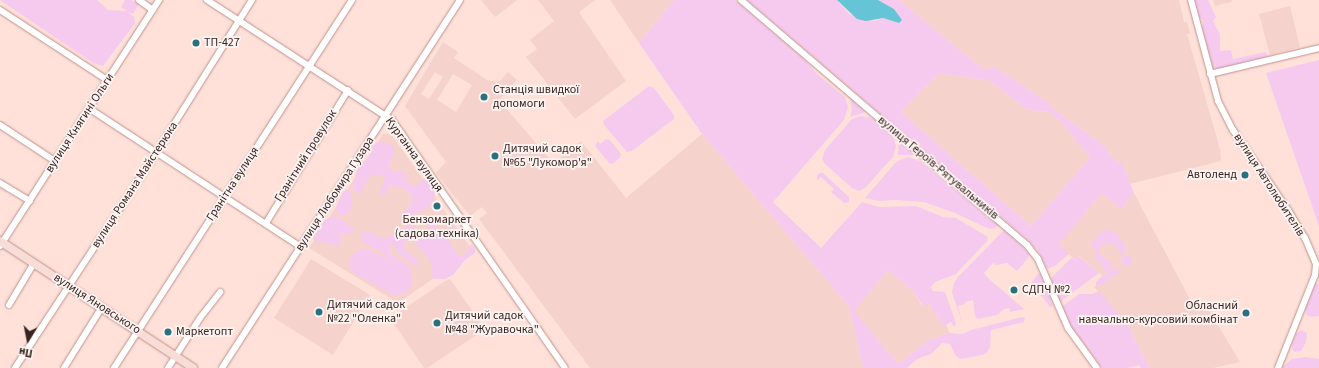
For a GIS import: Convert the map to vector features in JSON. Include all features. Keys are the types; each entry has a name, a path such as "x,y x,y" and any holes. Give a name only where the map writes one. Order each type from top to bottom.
{"main road":[{"name":"вулиця Яновського","path":"1,243 102,307 193,368"}],"street":[{"path":"139,0 153,10"},
{"name":"вулиця Княгині Ольги","path":"1,243 90,109 159,0"},
{"name":"Курганна вулиця","path":"207,0 348,90 392,120 565,368"},
{"name":"вулиця Романа Майстерюка","path":"15,368 156,153 252,0"},
{"name":"Гранітна вулиця","path":"114,368 352,0"},
{"name":"вулиця Любомира Гузара","path":"222,368 460,0"},
{"name":"вулиця Героїв-Рятувальників","path":"741,0 1027,245 1038,259 1068,328 1097,368"},
{"name":"вулиця Автолюбителів","path":"1191,0 1218,101 1233,130 1288,210 1305,238 1316,264 1315,275 1278,368"},
{"path":"0,10 107,80"},
{"path":"1210,74 1319,48"},
{"name":"Гранітний провулок","path":"266,223 348,90"},
{"path":"90,109 301,247"},
{"path":"0,126 55,161"},
{"path":"0,182 30,201"},
{"path":"9,305 34,263"},
{"path":"168,368 220,292"},
{"path":"64,368 102,307"}],"shaded area":[{"path":"0,0 97,0 108,10 127,11 121,7 125,0 131,0 139,4 133,14 128,12 134,17 135,23 103,66 93,63"},
{"path":"481,0 517,0 495,17"},
{"path":"538,0 595,0 579,12 626,81 575,119 526,57 537,49 530,40 554,21"},
{"path":"610,0 674,0 639,43"},
{"path":"674,0 735,0 805,60 817,74 845,97 848,107 844,120 773,202 821,248 862,202 879,207 916,206 943,217 956,218 988,237 987,241 956,274 935,282 931,287 933,291 945,292 956,323 954,327 951,322 946,325 941,323 929,303 923,306 913,291 888,270 854,311 898,364 929,340 950,333 963,334 971,330 1022,317 1025,318 1024,322 991,330 990,347 983,355 960,359 955,355 950,344 942,343 931,354 917,359 907,368 863,368 849,306 702,134 639,43"},
{"path":"747,0 837,0 849,14 874,21 883,18 899,23 894,9 878,0 899,0 978,65 987,70 993,66 1049,103 1051,107 1108,149 1110,155 1119,163 1122,162 1134,193 1121,209 1103,194 1100,195 1059,244 1069,254 1055,266 1047,269 1038,251 1028,240","holes":["939,73 990,81 1026,109 1053,113 1090,157 1031,226 901,112"]},
{"path":"899,0 1179,0 1184,22 1187,22 1190,33 1187,34 1220,149 1221,161 1130,184 1122,163 1119,163 1110,155 1108,149 1051,107 1049,103 993,66 987,70 978,65"},
{"path":"1193,0 1208,0 1216,17 1213,21 1220,34 1220,51 1231,50 1233,59 1266,52 1267,57 1219,69 1211,67 1201,31 1203,24 1202,19 1197,16"},
{"path":"1213,0 1232,0 1231,2 1215,6"},
{"path":"1290,6 1300,47 1270,55 1259,14"},
{"path":"443,42 458,52 454,58 487,80 499,82 508,72 517,80 499,100 553,163 581,141 626,198 702,134 849,306 863,368 590,368 479,219 487,213 482,207 470,216 436,173 446,162 405,106","holes":["435,72 443,77 429,99 421,94","453,74 472,85 456,112 437,100"]},
{"path":"1319,60 1319,226 1266,73"},
{"path":"939,73 990,81 1026,109 1053,113 1090,157 1031,226 901,112"},
{"path":"649,86 654,88 674,115 674,119 632,151 627,152 604,125 603,121"},
{"path":"850,98 866,112 850,117 852,109"},
{"path":"860,116 872,118 892,134 896,146 893,157 865,188 859,191 852,188 825,164 822,159 825,150 852,119"},
{"path":"390,133 437,199 432,203 438,212 443,209 473,251 398,303 309,248 383,134"},
{"path":"606,139 610,140 621,154 620,158 612,164 609,163 595,146 598,141 600,144"},
{"path":"899,140 916,155 898,155"},
{"path":"377,142 383,142 393,146 393,155 389,166 390,169 395,171 404,171 406,179 413,187 424,179 428,181 434,189 435,195 429,207 407,217 404,216 404,213 413,197 402,187 395,186 389,187 384,195 379,194 385,180 384,177 379,174 369,177 361,192 359,193 354,191 353,188 357,169 369,156 372,147"},
{"path":"908,157 920,161 999,225 993,229 987,228 955,213 924,202 894,200 879,201 865,198 897,161"},
{"path":"823,173 849,197 849,202 844,203 831,192 834,189 821,177 817,180 817,175"},
{"path":"347,189 351,193 352,207 348,213 343,216 338,214 336,207 343,192"},
{"path":"1134,193 1194,307 1205,304 1240,362 1213,368 1149,368 1129,327 1094,287 1106,279 1079,256 1075,260 1058,244 1100,194 1103,194 1121,209"},
{"path":"331,216 340,218 355,230 351,234 343,233 341,236 341,243 337,246 321,241 316,242 313,239 324,221"},
{"path":"430,222 433,223 449,241 458,256 466,254 471,244 475,248 475,253 466,259 453,275 445,279 435,279 432,277 430,260 412,239 408,239 404,246 405,250 417,259 419,265 412,264 398,253 393,244 389,248 391,254 412,269 408,271 412,277 412,285 404,294 393,295 351,271 349,265 351,257 356,251 361,249 368,249 400,266 387,258 381,251 363,243 361,239 361,232 367,231 384,239 392,234 396,226 400,229 401,238 403,240 404,228 407,226 410,225 417,231 427,234 430,231 428,226"},
{"path":"1104,229 1115,232 1126,245 1125,253 1122,255 1113,243 1102,244 1098,253 1112,263 1108,272 1104,270 1102,264 1096,259 1096,250 1090,244"},
{"path":"1004,230 1023,247 1029,254 1029,257 1017,271 1007,263 996,265 993,263 984,273 1024,309 1010,312 1009,308 1004,309 997,315 978,319 975,316 973,300 965,302 965,304 958,306 963,326 952,292 954,283 958,277"},
{"path":"1126,254 1130,256 1132,260 1130,264 1126,266 1122,264 1120,260 1122,256"},
{"path":"1078,256 1099,273 1060,302 1051,278 1072,257 1075,260"},
{"name":"Дитячий садок №22 \"Оленка\"","path":"311,259 370,295 333,355 274,318"},
{"path":"1116,267 1118,268 1119,272 1103,284 1096,286 1096,282 1101,277"},
{"path":"888,270 913,291 922,306 929,302 941,323 946,325 950,333 929,340 898,364 853,311"},
{"path":"1038,274 1041,274 1053,306 1050,307 1031,283"},
{"name":"Дитячий садок №48 \"Журавочка\"","path":"450,279 485,329 427,368 424,368 390,318"},
{"path":"1317,283 1319,284 1319,316 1311,317 1307,315 1305,309 1314,286"},
{"path":"1099,291 1129,327 1149,368 1141,368 1139,365 1128,368 1102,368 1071,326 1062,307 1079,294 1092,294"},
{"path":"1301,330 1307,333 1306,342 1301,351 1295,352 1292,349 1292,344 1296,334"},
{"path":"1305,357 1319,359 1319,368 1281,368 1292,359"}],"water":[{"path":"837,0 878,0 894,9 902,20 899,23 883,18 866,21 857,19"}],"place":[{"name":"ТП-427","path":"196,43"},
{"name":"Станція швидкої допомоги","path":"484,97"},
{"name":"Дитячий садок №65 \"Лукомор'я\"","path":"495,156"},
{"name":"Автоленд","path":"1245,175"},
{"name":"Бензомаркет (садова техніка)","path":"437,206"},
{"name":"СДПЧ №2","path":"1014,290"},
{"name":"Дитячий садок №22 \"Оленка\"","path":"319,312"},
{"name":"Обласний навчально-курсовий комбінат","path":"1246,313"},
{"name":"Дитячий садок №48 \"Журавочка\"","path":"437,323"},
{"name":"Маркетопт","path":"168,332"}]}
